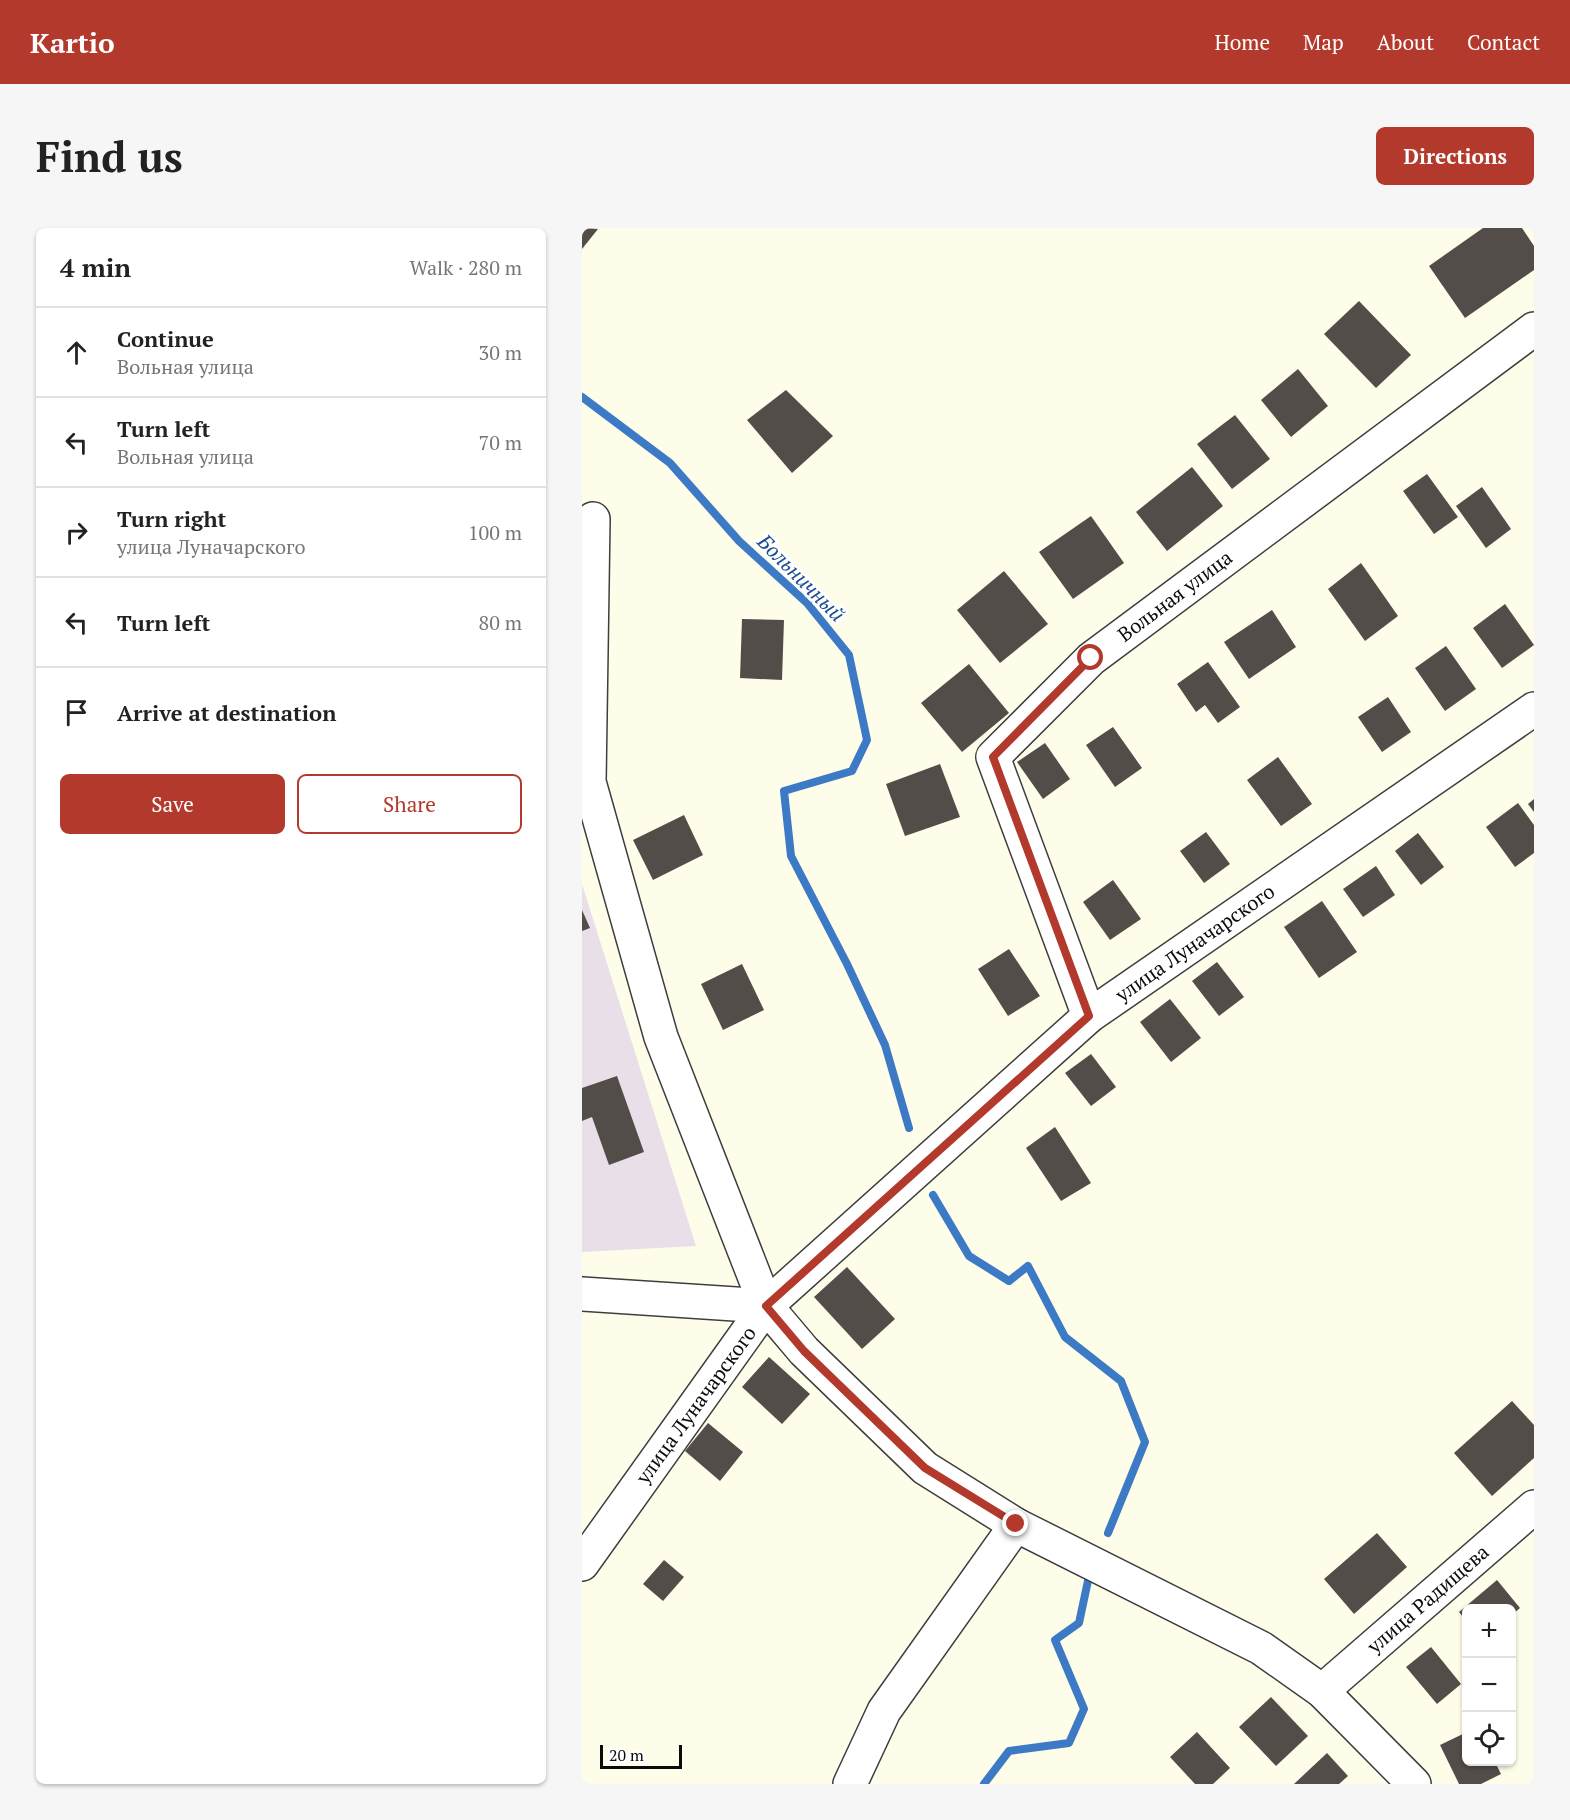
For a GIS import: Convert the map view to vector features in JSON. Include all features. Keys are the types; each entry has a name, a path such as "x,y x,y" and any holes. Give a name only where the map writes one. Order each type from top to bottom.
{"street":[{"name":"Вольная улица","path":"1089,1016 993,757 1091,658 1534,329"},
{"path":"593,519 589,782 661,1037 766,1306 804,1351 925,1468 1016,1524 1262,1648 1322,1691 1414,1784"},
{"name":"улица Луначарского","path":"582,1564 766,1306 1089,1016 1534,709"},
{"path":"582,1294 766,1306"},
{"name":"улица Радищева","path":"1322,1691 1534,1507"},
{"path":"850,1784 884,1711 1016,1524"}],"shaded area":[{"path":"582,884 696,1246 582,1252"}],"building":[{"path":"582,228 598,229 582,249"},
{"path":"1483,228 1522,228 1534,246 1534,270 1465,318 1429,266"},
{"path":"1359,301 1411,355 1376,388 1324,334"},
{"path":"1298,369 1328,406 1291,437 1261,400"},
{"path":"786,390 833,436 792,473 747,420"},
{"path":"1235,415 1270,459 1232,489 1197,444"},
{"path":"1192,467 1223,506 1167,551 1136,512"},
{"path":"1427,474 1458,517 1434,534 1403,491"},
{"path":"1482,487 1511,529 1486,548 1456,506"},
{"path":"1091,516 1124,563 1073,599 1039,552"},
{"path":"1361,563 1398,616 1365,641 1328,589"},
{"path":"1004,571 1048,624 1000,663 957,610"},
{"path":"1505,604 1534,645 1502,668 1473,628"},
{"path":"1272,610 1296,647 1249,679 1224,642"},
{"path":"742,619 784,620 782,680 740,678"},
{"path":"1446,646 1476,689 1445,711 1415,668"},
{"path":"1208,662 1240,707 1218,723 1205,705 1196,712 1177,684"},
{"path":"969,664 1009,713 962,752 921,703"},
{"path":"1388,697 1411,732 1382,752 1358,717"},
{"path":"1113,727 1142,768 1115,787 1086,745"},
{"path":"1045,743 1070,779 1043,799 1017,762"},
{"path":"1278,757 1312,804 1281,826 1247,780"},
{"path":"940,764 960,817 905,836 886,784"},
{"path":"1534,799 1534,812 1528,804"},
{"path":"1518,803 1534,825 1534,853 1515,867 1486,827"},
{"path":"684,815 703,855 653,880 633,840"},
{"path":"1206,832 1230,864 1204,883 1180,851"},
{"path":"1418,833 1444,867 1421,885 1395,851"},
{"path":"1376,866 1395,895 1363,917 1343,889"},
{"path":"1113,880 1141,919 1110,940 1083,902"},
{"path":"1322,901 1357,952 1319,978 1284,927"},
{"path":"582,910 590,928 582,931"},
{"path":"1009,949 1040,996 1008,1016 978,969"},
{"path":"1217,962 1244,997 1219,1016 1192,981"},
{"path":"742,964 764,1010 723,1030 701,984"},
{"path":"1170,999 1201,1038 1171,1062 1140,1022"},
{"path":"1091,1054 1116,1087 1091,1106 1065,1073"},
{"path":"617,1076 644,1152 609,1165 592,1117 582,1121 582,1088"},
{"path":"1055,1127 1091,1183 1061,1201 1026,1148"},
{"path":"847,1267 895,1319 862,1349 814,1297"},
{"path":"769,1357 810,1394 782,1424 742,1387"},
{"path":"1512,1401 1534,1425 1534,1458 1492,1496 1454,1453"},
{"path":"708,1423 743,1452 720,1481 685,1451"},
{"path":"1377,1533 1407,1567 1354,1614 1324,1579"},
{"path":"664,1560 684,1577 663,1601 643,1584"},
{"path":"1497,1580 1520,1608 1516,1612 1516,1604 1468,1604"},
{"path":"1431,1647 1461,1684 1437,1704 1406,1667"},
{"path":"1271,1697 1308,1736 1276,1766 1239,1727"},
{"path":"1197,1732 1230,1768 1213,1784 1195,1784 1170,1757"},
{"path":"1462,1734 1462,1766 1497,1766 1501,1774 1481,1784 1459,1784 1440,1745"},
{"path":"1327,1753 1348,1776 1339,1784 1294,1784"}],"waterway":[{"name":"Больничный","path":"582,397 670,463 739,541 807,603 849,655 867,740 852,771 784,791 791,856 847,964 885,1045 909,1128"},
{"name":"Больничный","path":"933,1195 969,1256 1009,1281 1028,1266 1065,1337 1121,1381 1145,1442 1108,1533"},
{"name":"Больничный","path":"984,1784 1009,1751 1069,1743 1084,1709 1055,1640 1079,1623 1089,1576"}],"route":[{"path":"1016,1524 925,1468 804,1351 766,1306 1089,1016 993,757 1091,658"}]}
